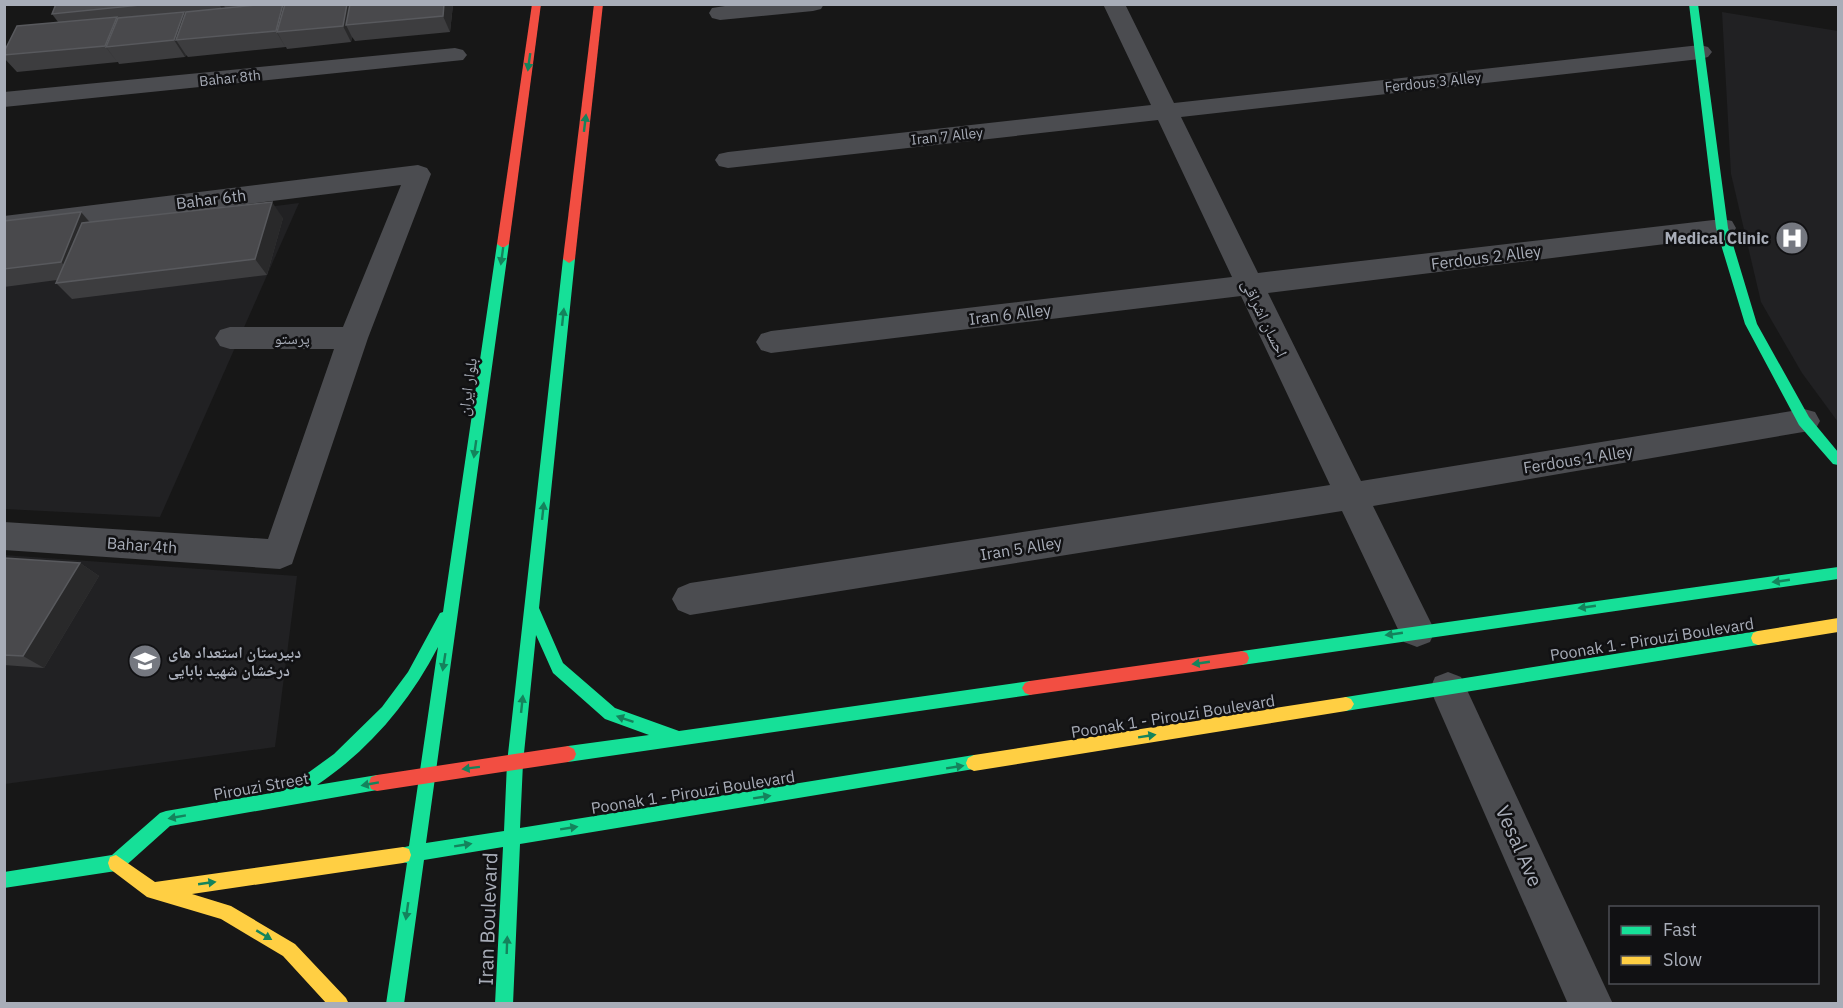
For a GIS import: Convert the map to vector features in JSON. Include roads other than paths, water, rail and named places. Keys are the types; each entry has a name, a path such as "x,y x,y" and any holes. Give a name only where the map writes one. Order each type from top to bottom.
{"main road":[{"name":"بلوار ایران","path":"415,853 454,597 537,4"},
{"path":"599,4 515,763 1416,631 1839,573"},
{"path":"1694,4 1722,228 1751,324 1804,421 1839,460"},
{"path":"283,799 345,755 395,704 432,650 454,597"},
{"path":"532,609 558,668 610,714 680,738"},
{"name":"Poonak 1 - Pirouzi Boulevard","path":"415,853 1839,625"},
{"name":"Pirouzi Street","path":"116,863 166,819 427,774 515,763"},
{"name":"Iran Boulevard","path":"504,1004 515,763"},
{"path":"153,891 415,853 394,1004"},
{"path":"4,880 116,863 153,891 225,912 289,950 340,1004"}],"street":[{"path":"720,13 813,4"},
{"name":"احسان اشراقی","path":"1114,4 1416,631"},
{"name":"Ferdous 3 Alley","path":"1166,112 1700,52"},
{"name":"Bahar 8th","path":"4,100 455,55"},
{"name":"Iran 7 Alley","path":"728,160 1166,112"},
{"name":"Bahar 6th","path":"4,225 418,174 353,338"},
{"name":"Ferdous 2 Alley","path":"1249,285 1722,228"},
{"name":"Iran 6 Alley","path":"771,342 1249,285"},
{"name":"پرستو","path":"230,338 353,338"},
{"name":"Bahar 4th","path":"4,536 280,554 353,338"},
{"name":"Ferdous 1 Alley","path":"1351,496 1804,421"},
{"name":"Iran 5 Alley","path":"690,599 1351,496"},
{"name":"Vesal Ave","path":"1448,689 1591,1004"}],"place":[{"name":"Medical Clinic","path":"1792,238"},
{"name":"دبیرستان استعداد های درخشان شهید بابایی","path":"145,661"}]}
